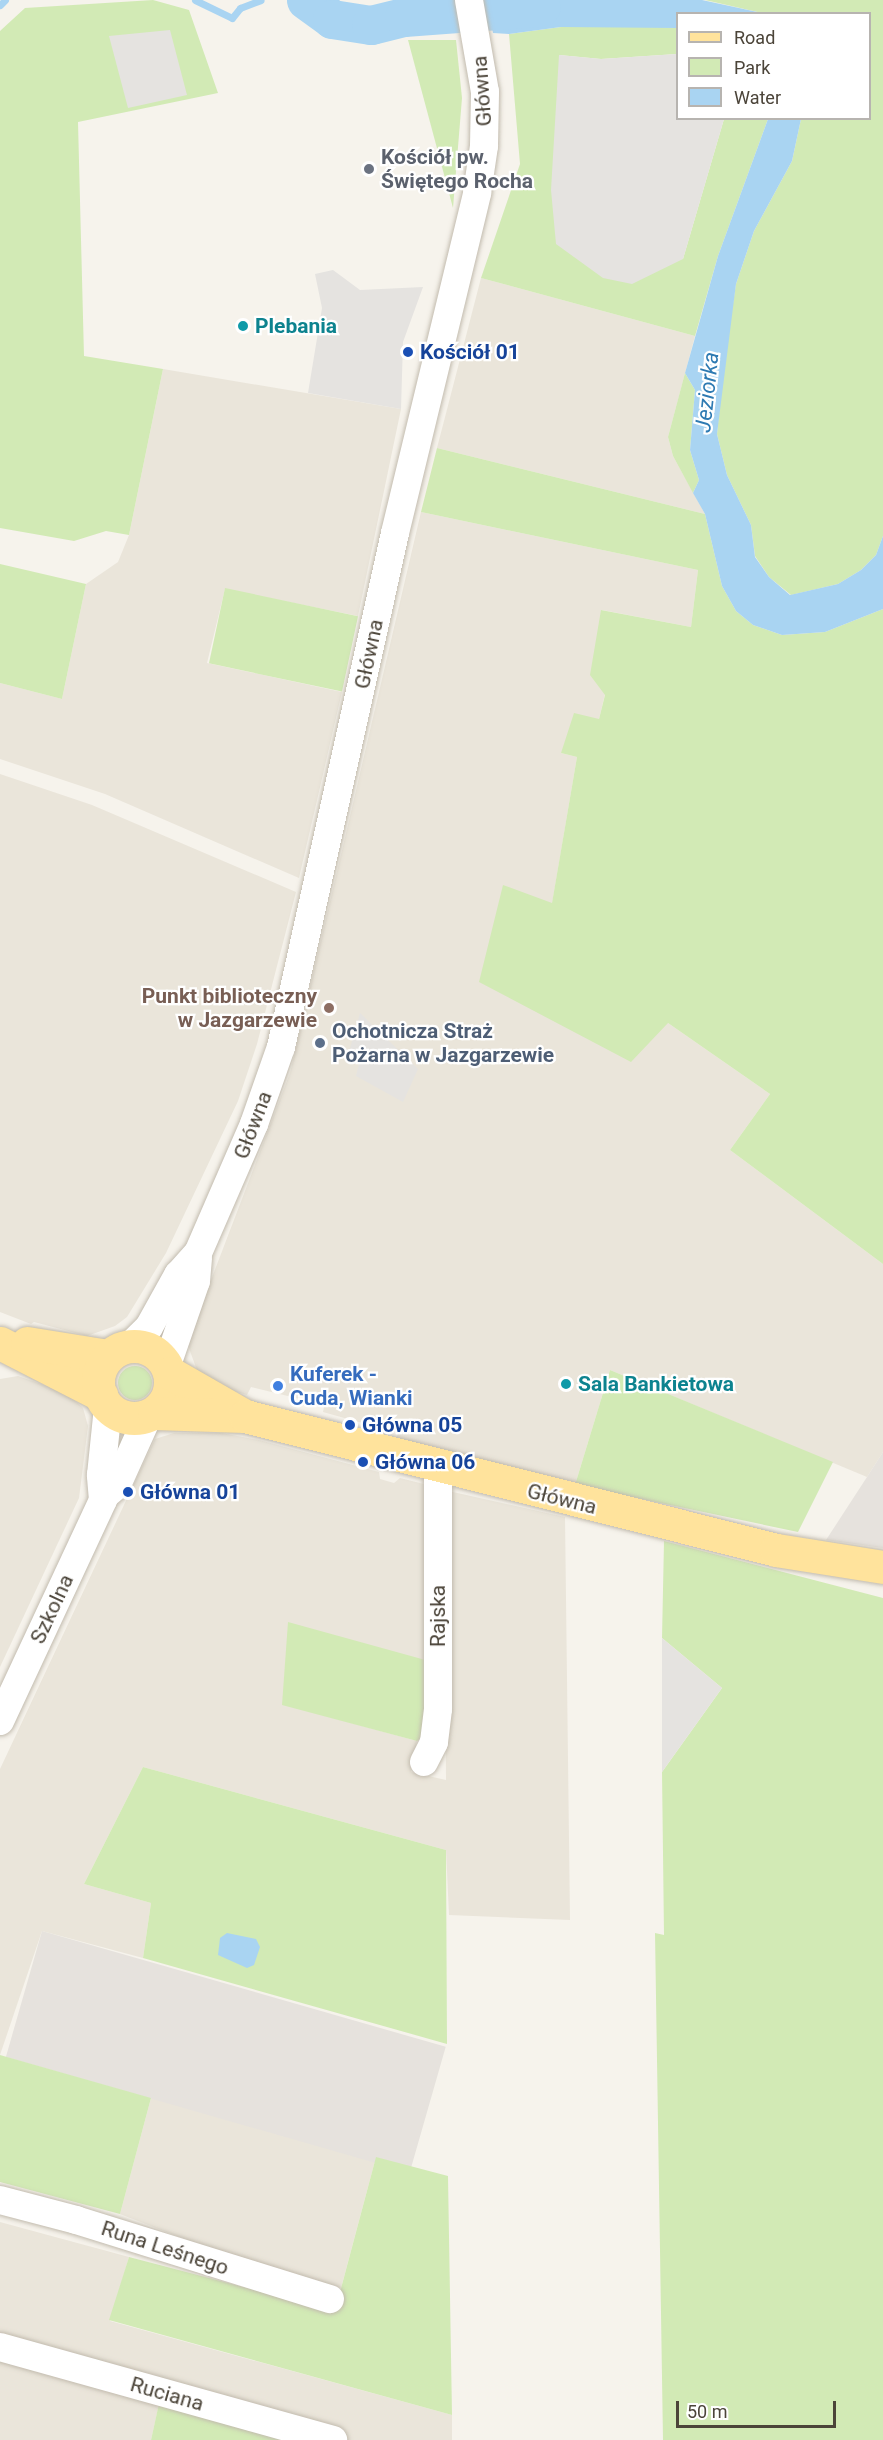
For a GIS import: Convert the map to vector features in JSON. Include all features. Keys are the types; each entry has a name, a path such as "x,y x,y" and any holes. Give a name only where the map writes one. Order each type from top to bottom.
{"main road":[{"path":"33,1343 119,1351 148,1348 168,1369 168,1396 151,1414 127,1418 104,1401 2,1344 33,1343"},
{"path":"104,1401 98,1379 119,1351"},
{"name":"Główna","path":"168,1369 245,1416"},
{"name":"Główna","path":"151,1414 245,1416 776,1551 883,1567"}],"street":[{"name":"Główna","path":"119,1351 149,1327 178,1275 198,1253 254,1124 281,1047 396,533 477,194 484,146 485,92 470,0"},
{"name":"Główna","path":"168,1369 196,1281 198,1253"},
{"name":"Szkolna","path":"104,1401 101,1475 104,1496"},
{"name":"Szkolna","path":"0,1721 104,1496 117,1485 151,1414"},
{"name":"Rajska","path":"424,1762 434,1742 438,1709 438,1466"},
{"name":"Runa Leśnego","path":"0,2200 76,2220 330,2299"},
{"name":"Ruciana","path":"0,2347 333,2440"}],"shaded area":[{"path":"170,30 187,95 128,108 109,36"},
{"path":"676,54 676,120 724,120 683,259 632,284 603,278 556,244 551,190 559,55 601,59"},
{"path":"333,270 360,290 423,287 403,342 401,409 308,393 322,308 315,274"},
{"path":"481,278 695,336 668,437 673,456 705,514 437,448"},
{"path":"163,369 401,409 358,616 225,589 207,663 342,692 299,878 105,794 0,759 0,683 62,699 86,584 118,562 129,535"},
{"path":"421,512 698,570 691,627 602,610 605,694 599,719 561,753 577,757 552,904 668,1023 770,1094 730,1150 883,1264 883,1452 867,1477 610,1370 575,1485 396,1440 398,1433 323,1412 324,1407 296,1398 251,1387 247,1395 201,1381 187,1343 290,1073"},
{"path":"0,774 92,805 296,892 257,1044 238,1101 166,1253 127,1317 115,1326 87,1336 34,1322 31,1324 0,1312"},
{"path":"360,1013 418,1069 403,1102 356,1076 361,1056 349,1052"},
{"path":"18,1376 67,1393 83,1408 88,1426 79,1498 0,1667 0,1379"},
{"path":"174,1433 221,1433 259,1440 379,1472 380,1479 394,1483 400,1478 428,1485 429,1661 282,1704 417,1741 411,1772 446,1780 444,1490 565,1517 570,1920 449,1915 446,1850 143,1767 84,1884 151,1903 143,1958 42,1931 0,2055 0,1769 155,1439"},
{"path":"883,1452 883,1548 826,1540 867,1477"},
{"path":"662,1638 722,1688 662,1772"},
{"path":"42,1931 446,2047 410,2173 6,2057"},
{"path":"151,2098 376,2157 341,2288 231,2257 120,2214"},
{"path":"0,2222 129,2257 110,2321 452,2415 452,2440 313,2440 160,2400 151,2440 0,2440"}],"green space":[{"path":"153,0 189,10 218,93 78,122 84,356 163,369 129,535 106,531 74,541 0,528 0,31 25,8"},
{"path":"705,0 883,0 883,536 876,555 861,570 838,584 791,595 769,577 755,556 751,525 727,475 717,434 724,362 736,284 754,231 792,161 801,120 871,120 871,12 758,12"},
{"path":"561,27 676,28 676,54 601,59 559,55 683,259 724,120 768,120 718,256 695,336 481,278 520,164 509,34"},
{"path":"408,40 456,40 462,98 453,208"},
{"path":"685,373 695,390 690,450 699,480 693,493 673,456 668,437"},
{"path":"437,448 705,514 722,586 736,611 753,625 782,635 825,632 883,609 883,1264 730,1150 770,1094 668,1023 631,1062 479,982 503,885 552,903 577,757 561,753 574,713 599,719 605,695 590,675 601,610 691,627 698,570 421,512"},
{"path":"0,564 86,584 62,699 0,683"},
{"path":"225,588 358,616 342,692 209,663"},
{"path":"135,1366 147,1371 152,1383 147,1395 135,1400 123,1395 118,1383 123,1371"},
{"path":"610,1370 833,1462 798,1532 575,1485"},
{"path":"664,1541 883,1598 883,2440 663,2440 655,1933 664,1935 662,1772 722,1688 662,1638"},
{"path":"288,1622 429,1661 429,1732 417,1741 282,1705"},
{"path":"143,1767 446,1850 447,2044 143,1958 151,1903 84,1884"},
{"path":"0,2055 151,2098 120,2214 0,2182"},
{"path":"376,2157 448,2176 452,2415 109,2320 129,2257 335,2311"},
{"path":"160,2399 313,2440 151,2440"}],"water":[{"path":"486,0 702,0 757,12 676,12 676,28 561,27 509,34 493,33"},
{"path":"768,120 801,120 792,161 754,231 736,284 717,434 727,475 751,525 755,557 769,577 790,595 838,584 861,570 876,555 883,536 883,609 825,632 782,635 753,625 736,611 722,586 705,514 693,493 699,480 690,450 695,390 685,373 718,256"},
{"path":"227,1933 256,1939 260,1947 254,1965 247,1968 218,1955 220,1938"}],"waterway":[{"path":"0,5 5,0"},
{"path":"195,0 232,18 240,8 261,0"},
{"name":"Jeziorka","path":"306,0 332,19 371,25 404,17 541,7"}],"place":[{"name":"Kościół pw. Świętego Rocha","path":"369,169"},
{"name":"Plebania","path":"243,326"},
{"name":"Kościół 01","path":"408,352"},
{"name":"Punkt biblioteczny w Jazgarzewie","path":"329,1008"},
{"name":"Ochotnicza Straż Pożarna w Jazgarzewie","path":"320,1043"},
{"name":"Sala Bankietowa","path":"566,1384"},
{"name":"Kuferek - Cuda, Wianki","path":"278,1386"},
{"name":"Główna 05","path":"350,1425"},
{"name":"Główna 06","path":"363,1462"},
{"name":"Główna 01","path":"128,1492"}]}
